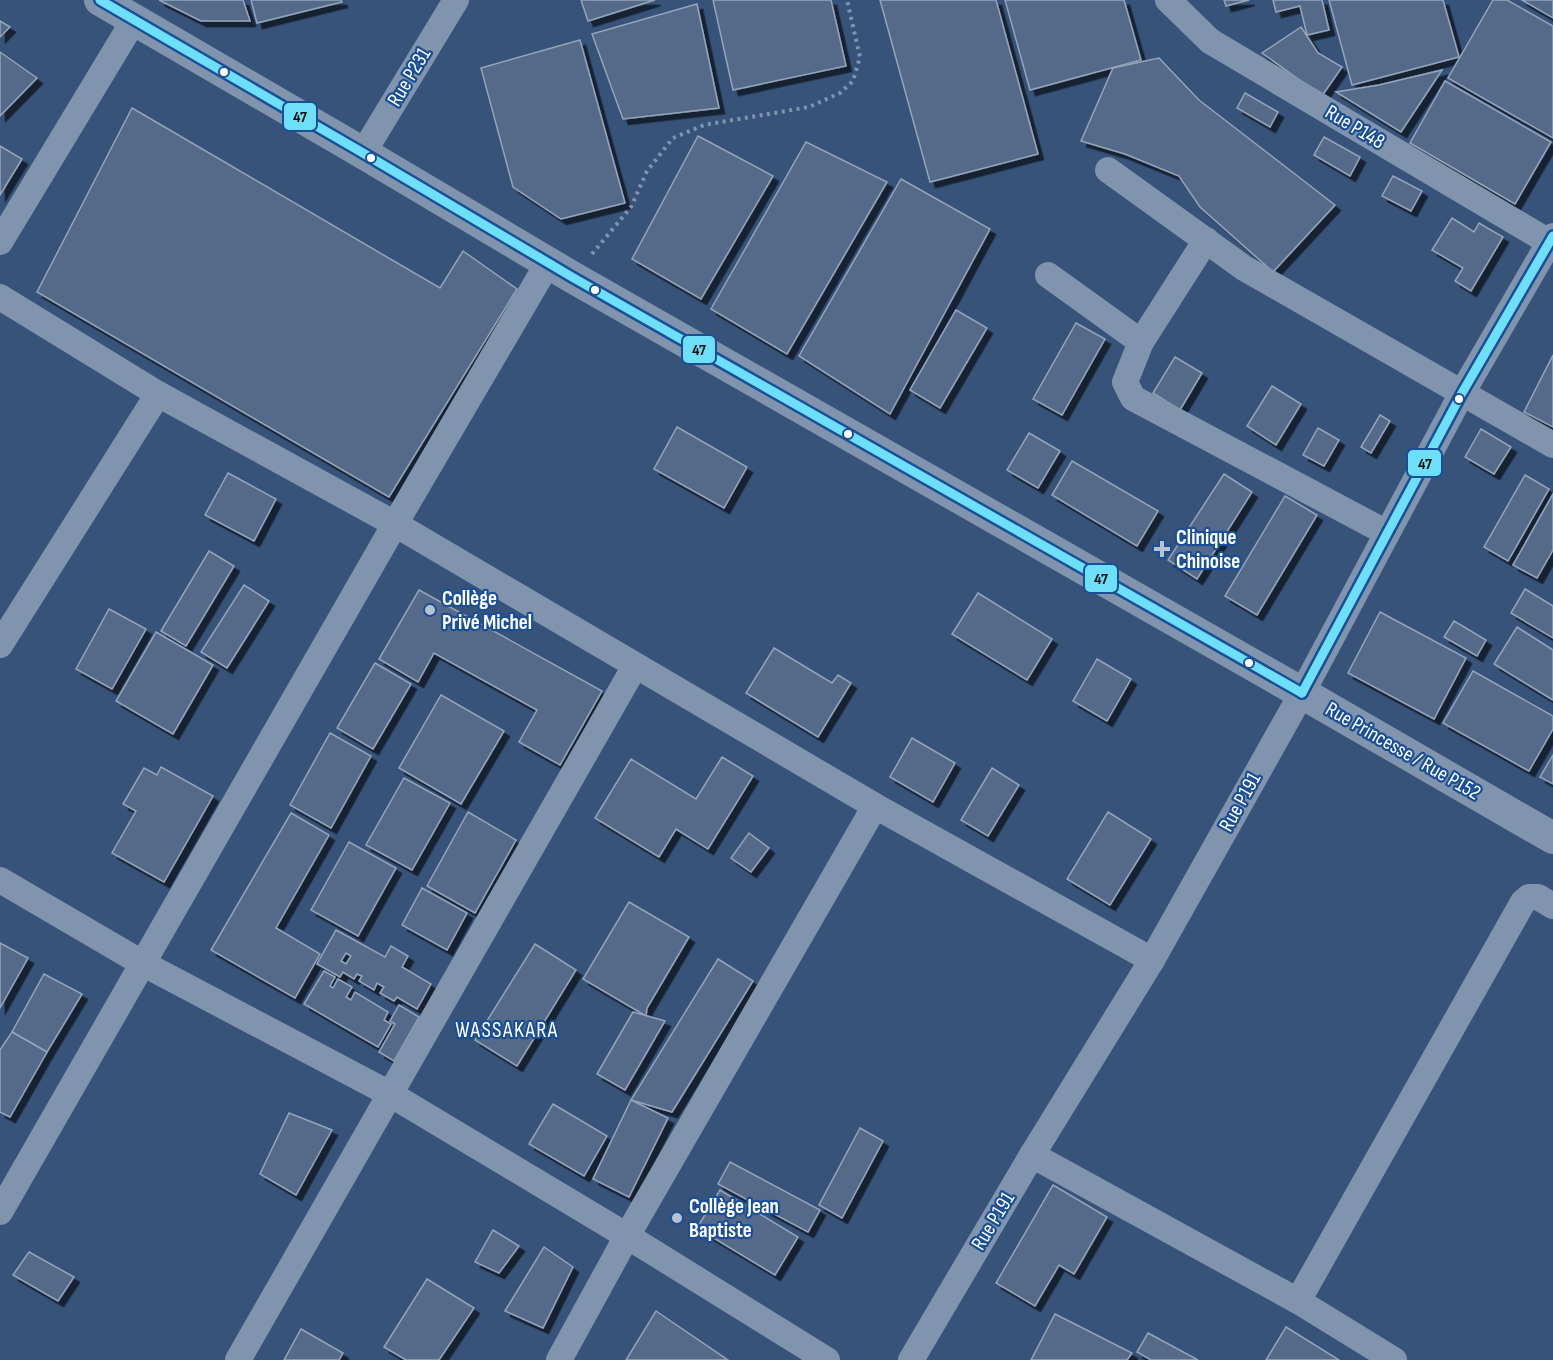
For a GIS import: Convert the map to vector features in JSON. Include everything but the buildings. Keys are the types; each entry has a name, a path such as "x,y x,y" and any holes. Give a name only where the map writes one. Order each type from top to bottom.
{"street":[{"name":"Rue Princesse / Rue P152","path":"100,0 560,270 1553,838"},
{"name":"Rue P231","path":"363,153 456,0"},
{"name":"Rue P148","path":"1168,0 1210,41 1551,239"},
{"path":"0,242 134,20"},
{"path":"1108,170 1244,268 1553,445"},
{"name":"Rue P191","path":"911,1360 1032,1155 1152,960 1302,693 1462,393 1551,239"},
{"path":"1206,240 1141,342 1125,382 1133,398 1387,533"},
{"path":"0,1212 395,524 560,270"},
{"path":"1048,275 1141,342"},
{"path":"0,297 158,394 395,524 875,806 1152,960"},
{"path":"0,645 158,394"},
{"path":"237,1360 635,666"},
{"path":"559,1360 627,1236 875,806"},
{"path":"0,880 142,963 390,1094 627,1236 826,1360"},
{"path":"1298,1302 1523,902 1530,897 1538,897 1553,906"},
{"path":"1032,1155 1298,1302 1384,1357"}],"path":[{"path":"560,270 631,207 648,171 673,138 704,125 809,107 840,93 853,81 860,57 847,0"}],"transit line":[{"name":"47","path":"100,0 572,277 1302,693"},
{"name":"47","path":"1302,693 1462,393 1553,236"}],"place":[{"name":"Clinique Chinoise","path":"1162,549"},
{"name":"Collège Privé Michel","path":"430,610"},
{"name":"Collège Jean Baptiste","path":"677,1218"}],"district":[{"name":"WASSAKARA","path":"507,1030"}]}
